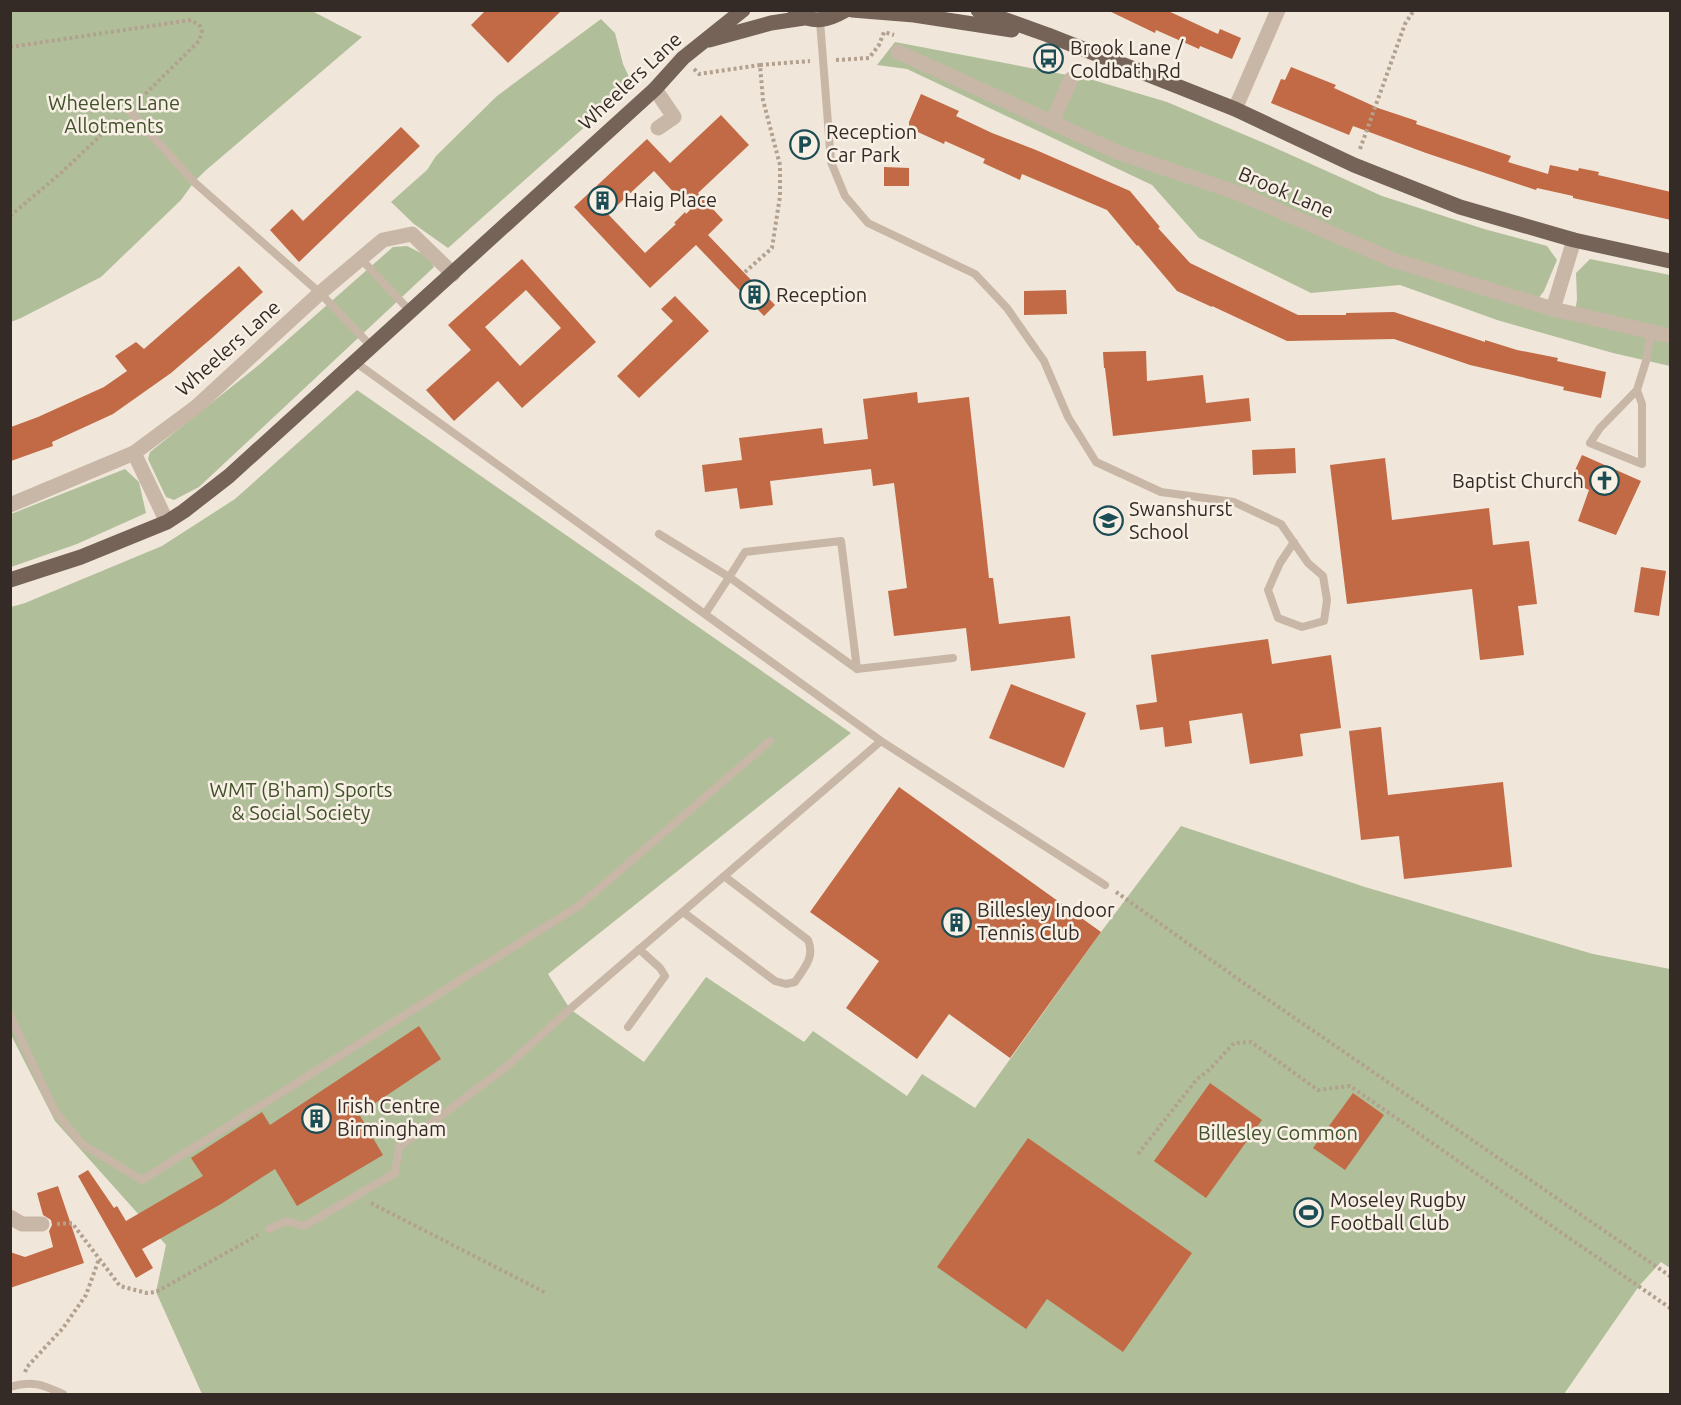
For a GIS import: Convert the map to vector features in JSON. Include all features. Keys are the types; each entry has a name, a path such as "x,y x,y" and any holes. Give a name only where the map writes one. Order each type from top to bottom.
{"main road":[{"name":"Wheelers Lane","path":"10,580 81,556 167,522 230,476 655,89 684,58 743,10"},
{"path":"790,10 812,19"},
{"name":"Wheelers Lane","path":"703,41 771,24 830,18 846,10"},
{"path":"852,10 914,15 1048,35"},
{"path":"978,10 1048,35 1235,109 1354,165 1460,207 1575,240 1671,261"}],"street":[{"path":"1235,109 1278,10"},
{"name":"Brook Lane","path":"898,52 1117,152 1238,193 1394,260 1553,309 1671,336"},
{"path":"1052,122 1071,79"},
{"path":"655,89 674,117 658,128"},
{"name":"Wheelers Lane","path":"10,505 134,453 196,406 320,293 383,240 412,234 453,274"},
{"path":"1553,309 1575,240"},
{"path":"134,453 167,522"},
{"path":"10,1217 22,1224 42,1224"}],"lane":[{"path":"812,19 823,60 831,162 845,196 868,223 975,274 1007,308 1044,361 1068,417 1096,462 1161,492 1234,502 1281,524 1294,542 1308,563 1323,576 1327,600 1324,621 1302,627 1278,618 1268,590 1280,563 1294,542"},
{"path":"129,110 194,182 320,293 372,347"},
{"path":"361,259 411,312"},
{"path":"1637,390 1642,404 1642,464 1590,443 1599,428 1637,390 1646,361 1651,332"},
{"path":"356,362 881,741 1105,885"},
{"path":"659,534 729,577 857,669 953,658"},
{"path":"705,614 745,552 841,541 857,669"},
{"path":"10,1015 54,1110 82,1144 142,1180 580,905 770,741"},
{"path":"269,1229 286,1221 304,1226 395,1173 399,1147 505,1068 570,1009 881,741"},
{"path":"683,912 775,981 786,984 795,982 810,958 811,947 808,940 724,876"},
{"path":"628,1028 665,976 660,968 639,950"},
{"path":"10,1387 21,1384 41,1384 63,1395"}],"path":[{"path":"1354,165 1405,24 1414,10"},
{"path":"10,47 191,20 200,26 202,32 200,41 129,110 10,216"},
{"path":"684,58 699,74 823,60 869,58 879,45 884,32 900,37"},
{"path":"745,272 772,248 780,196 780,165 763,100 760,66"},
{"path":"1105,885 1671,1276"},
{"path":"1138,1154 1197,1079 1209,1070 1234,1043 1251,1042 1318,1090 1350,1086 1671,1308"},
{"path":"356,1195 546,1293"},
{"path":"42,1224 72,1223 120,1286 147,1293 156,1292 269,1229"},
{"path":"21,1384 27,1367 63,1328 86,1295 99,1258"}],"green space":[{"name":"Wheelers Lane Allotments","path":"10,11 312,11 362,37 205,171 181,200 101,277 11,322"},
{"path":"601,19 615,33 623,64 630,79 614,101 448,248 414,224 391,202 427,170 436,156 497,96"},
{"path":"895,42 1093,80 1167,102 1382,196 1484,229 1547,246 1557,260 1544,291 1532,307 1574,319 1577,299 1576,273 1590,259 1670,275 1670,366 1613,353 1497,320 1400,285 1311,293 1199,238 1152,185 907,69 877,65"},
{"path":"407,246 429,257 434,267 199,487 174,500 166,497 148,459 150,452 260,364 393,247"},
{"path":"357,390 851,733 548,974 570,1009 644,1062 706,977 804,1042 813,1031 907,1096 922,1074 975,1108 1101,932 1181,826 1365,887 1593,954 1670,969 1670,1268 1661,1262 1639,1286 1564,1394 202,1394 156,1292 166,1245 55,1121 11,1035 11,607 162,546 235,499"},
{"path":"125,469 139,482 146,513 77,544 11,567 11,514"}],"building":[{"path":"486,10 562,10 508,63 471,25"},
{"path":"1107,10 1166,10 1218,34 1220,29 1241,38 1232,59 1200,46 1199,49 1156,30 1155,33"},
{"path":"1291,67 1336,85 1334,88 1378,108 1417,121 1416,124 1511,156 1508,162 1548,174 1550,165 1578,171 1579,168 1599,172 1598,175 1671,192 1671,220 1537,188 1536,190 1353,126 1349,135 1271,103 1281,79 1285,80"},
{"path":"921,94 959,111 956,116 992,133 1130,191 1160,227 1158,228 1190,263 1298,315 1394,312 1485,342 1485,340 1517,350 1558,358 1557,361 1606,372 1601,398 1470,365 1394,339 1287,341 1177,291 1107,210 1022,174 1020,180 983,163 985,159 909,128 909,122"},
{"name":"Haig Place","path":"721,115 749,145 698,193 723,220 708,235 775,305 764,316 696,245 650,288 574,207 647,139 670,163","holes":["654,171 690,210 686,214 685,212 674,223 676,224 645,253 608,214"]},
{"path":"401,127 420,146 299,262 270,230 292,209 303,221"},
{"path":"884,167 909,168 909,186 884,186"},
{"path":"522,259 596,342 522,408 498,381 454,421 426,390 471,350 448,325","holes":["526,290 561,328 520,366 485,327"]},
{"path":"239,266 263,292 171,373 113,414 52,442 53,446 11,461 11,427 104,387 127,371 115,356 136,342 144,349"},
{"path":"1066,290 1067,314 1024,315 1024,291"},
{"path":"675,296 709,331 639,398 617,376 673,321 661,309"},
{"path":"1146,351 1147,381 1203,375 1206,403 1249,398 1251,421 1113,436 1103,352"},
{"path":"917,392 918,403 969,397 989,578 993,578 999,624 1070,616 1075,658 971,671 966,628 894,636 888,591 907,588 894,483 873,486 871,469 770,481 773,505 740,509 737,488 705,492 702,465 742,460 739,438 822,428 824,444 868,439 863,399"},
{"path":"1295,448 1296,473 1253,475 1252,450"},
{"path":"1582,455 1641,481 1616,535 1578,521 1589,490 1570,481"},
{"path":"1385,458 1392,520 1489,508 1493,545 1529,541 1537,604 1518,606 1524,655 1480,660 1472,589 1347,604 1330,465"},
{"path":"1641,567 1666,571 1659,616 1634,612"},
{"path":"1268,639 1272,664 1331,655 1341,728 1300,734 1303,756 1250,764 1242,713 1189,721 1192,743 1165,747 1163,727 1140,730 1136,705 1157,702 1151,655"},
{"path":"1011,684 1086,713 1064,768 989,738"},
{"path":"1381,727 1388,795 1503,782 1512,867 1404,879 1399,836 1361,840 1349,731"},
{"name":"Billesley Indoor Tennis Club","path":"899,787 1101,932 1010,1058 949,1014 917,1059 846,1008 879,961 810,912"},
{"path":"419,1026 441,1059 359,1114 383,1155 297,1206 275,1169 221,1204 142,1249 153,1268 136,1278 78,1176 88,1170 114,1208 117,1206 126,1221 203,1176 191,1158 262,1112 270,1125"},
{"path":"1210,1083 1262,1120 1206,1198 1154,1161"},
{"path":"1353,1093 1384,1115 1345,1170 1313,1148"},
{"path":"1028,1138 1192,1253 1123,1352 1047,1299 1026,1329 937,1267"},
{"path":"58,1186 84,1263 10,1288 10,1252 25,1257 53,1247 49,1231 52,1225 51,1220 43,1215 37,1193"}],"place":[{"name":"Brook Lane / Coldbath Rd","path":"1049,59"},
{"name":"Reception Car Park","path":"805,144"},
{"name":"Haig Place","path":"603,200"},
{"name":"Reception","path":"755,295"},
{"name":"Baptist Church","path":"1605,481"},
{"name":"Swanshurst School","path":"1108,521"},
{"name":"Billesley Indoor Tennis Club","path":"956,922"},
{"name":"Irish Centre Birmingham","path":"316,1118"},
{"name":"Moseley Rugby Football Club","path":"1309,1212"}],"park label":[{"name":"WMT (B'ham) Sports & Social Society","path":"301,802"},
{"name":"Billesley Common","path":"1278,1133"}]}
